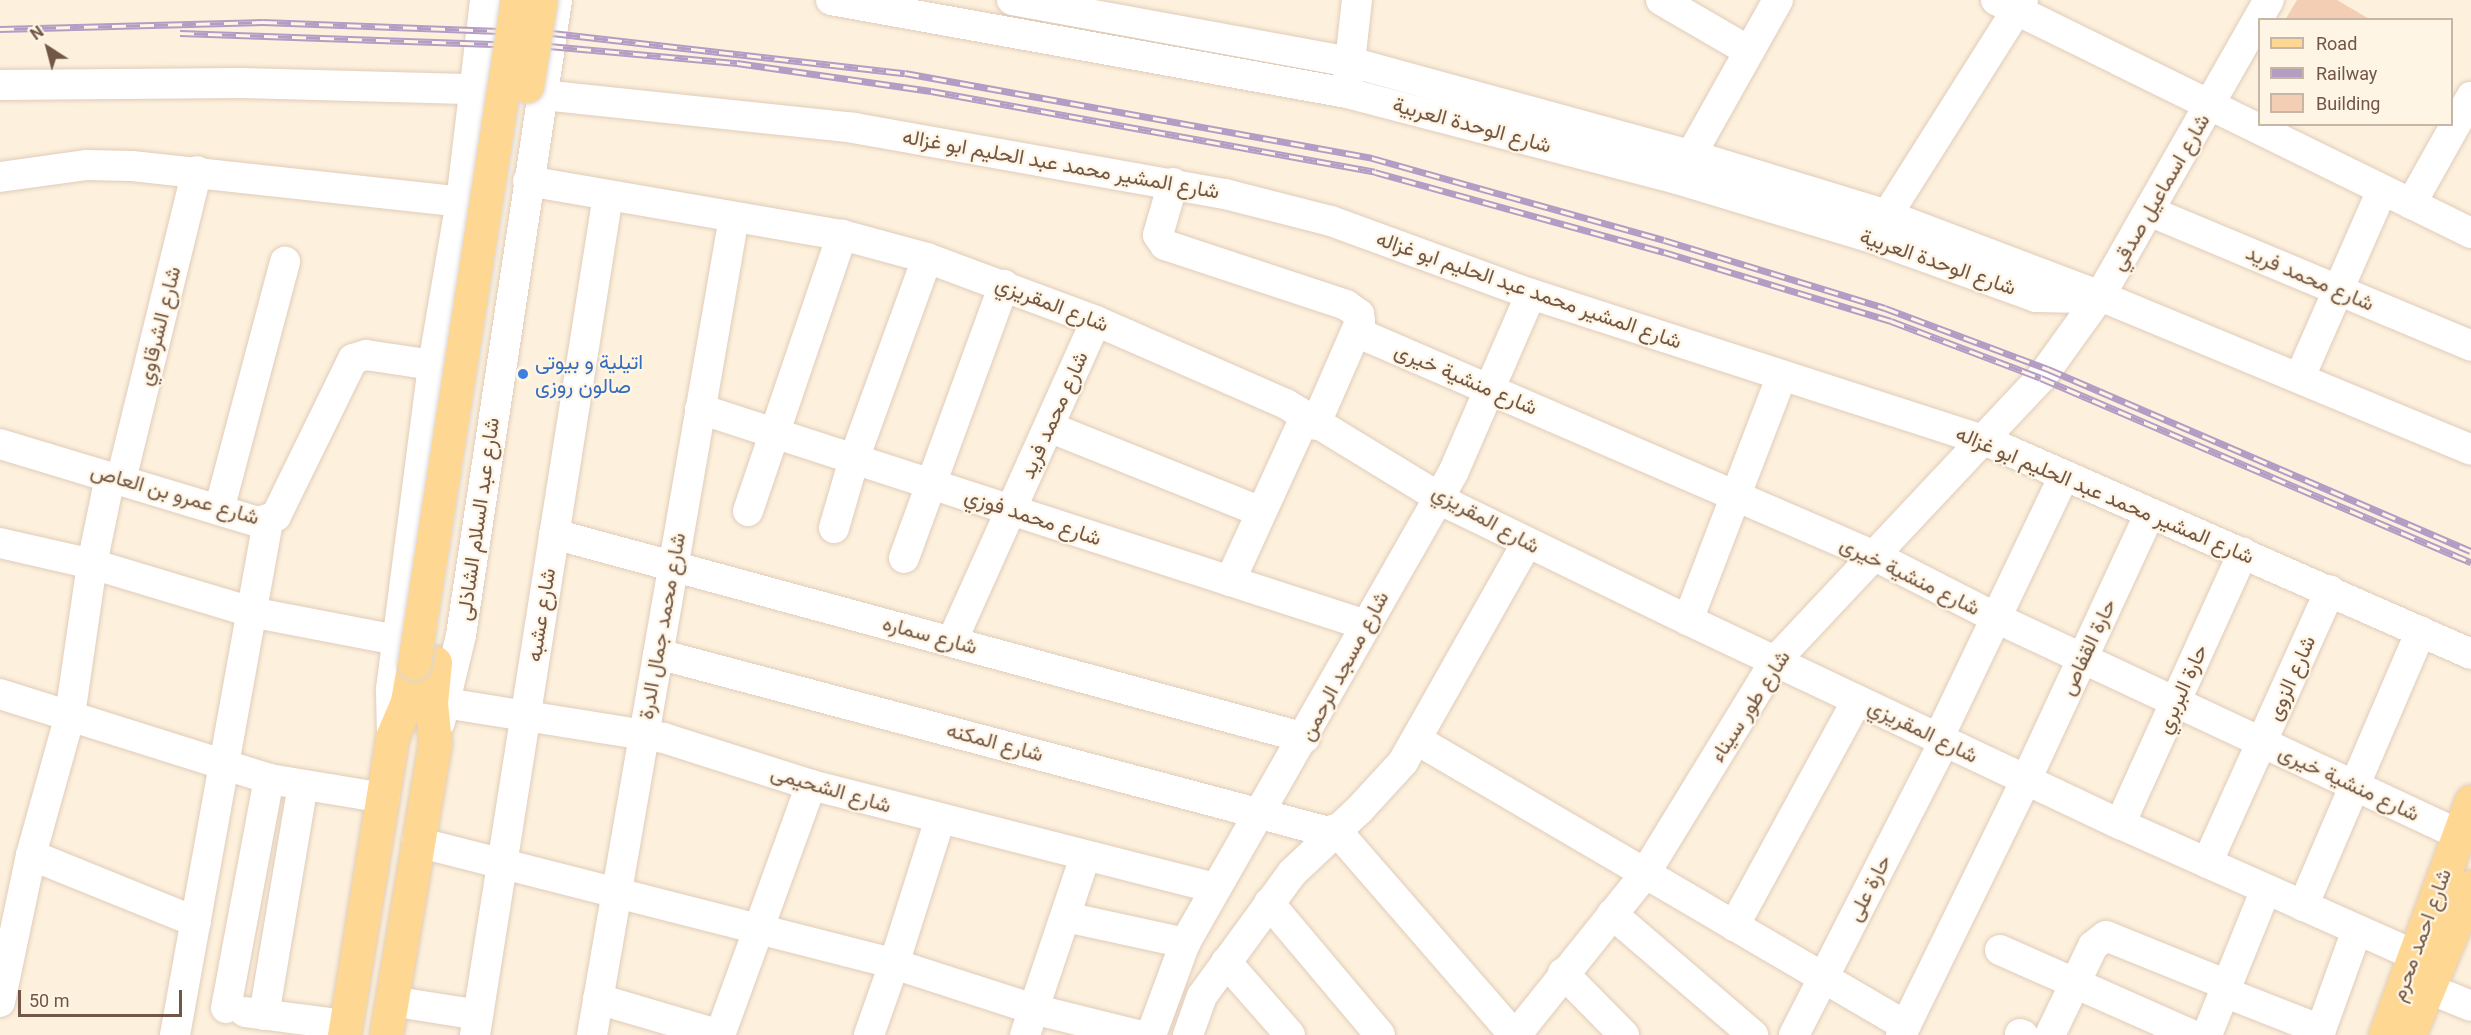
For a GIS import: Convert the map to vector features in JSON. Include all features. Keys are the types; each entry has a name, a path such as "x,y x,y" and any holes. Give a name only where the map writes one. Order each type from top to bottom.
{"main road":[{"path":"435,743 431,702 416,655 517,0"},
{"path":"344,1030 384,798 392,736 407,701 541,0"},
{"name":"شارع عبد السلام الشاذلى","path":"386,1035 435,743"},
{"name":"شارع احمد محرم","path":"2409,1035 2416,974 2458,834 2471,801"},
{"name":"شارع احمد محرم","path":"2385,1035 2416,974 2471,886"}],"street":[{"path":"0,543 92,564 252,612 416,655 433,365 461,202 485,0"},
{"name":"شارع عبد السلام الشاذلى","path":"435,743 461,635 557,0"},
{"name":"شارع الوحدة العربية","path":"831,0 1075,42 1347,93 1684,167"},
{"name":"شارع الوحدة العربية","path":"1012,0 1350,62 1880,227 2036,297 2061,300 2100,296 2471,450"},
{"path":"1347,93 1357,0"},
{"path":"1661,0 1749,51"},
{"path":"1684,167 1778,0"},
{"name":"شارع اسماعيل صدقي","path":"2260,18 2270,0"},
{"path":"1880,227 2012,4 2208,107 2471,232"},
{"path":"1075,42 1081,11"},
{"name":"شارع اسماعيل صدقي","path":"2041,378 2100,296 2258,21"},
{"path":"0,85 241,83 476,89"},
{"name":"شارع المشير محمد عبد الحليم ابو غزاله","path":"542,95 854,128 1173,183 1331,221 1531,294 1984,440 2471,654"},
{"path":"2411,204 2471,97"},
{"path":"0,177 87,165 197,171 300,186 461,202"},
{"name":"شارع الشرقاوي","path":"0,1002 19,869 70,715 92,564 197,171"},
{"name":"شارع المقريزي","path":"528,181 842,235 927,258 1096,321 1266,394 1440,497 1527,543 2120,824 2357,930 2416,974 2471,1006"},
{"path":"1173,183 1158,236 1160,242 1354,308 1360,322 1261,512 1230,581"},
{"path":"2300,378 2382,190"},
{"name":"شارع عشبه","path":"476,1025 608,195"},
{"name":"شارع محمد فريد","path":"2149,211 2471,346"},
{"name":"شارع محمد جمال الدرة","path":"592,1035 734,217"},
{"path":"748,511 842,235"},
{"path":"834,528 854,459 927,258"},
{"path":"219,510 285,262"},
{"path":"904,558 1004,285"},
{"name":"شارع مسجد الرحمن","path":"1151,1035 1185,943 1215,888 1305,738 1366,625 1440,497 1490,390 1531,294"},
{"name":"شارع محمد فريد","path":"952,641 1096,321"},
{"name":"شارع منشية خيرى","path":"1356,332 1877,557 1996,618 2458,834"},
{"name":"شارع عمرو بن العاص","path":"0,444 259,522 268,521 276,516 353,359 366,355 433,365"},
{"path":"1688,620 1782,375"},
{"name":"شارع طور سيناء","path":"1515,1035 1644,875 1775,661 1877,557 2041,378"},
{"name":"شارع محمد فوزي","path":"700,409 1366,625"},
{"path":"1048,427 1261,512"},
{"name":"حارة على","path":"1794,1035 1941,740 2064,476"},
{"name":"حارة القفاص","path":"1904,1031 2026,780 2150,513"},
{"path":"175,1035 226,765 268,521"},
{"name":"شارع سماره","path":"554,534 1305,738"},
{"path":"1188,1035 1202,996 1269,903 1333,831 1383,786 1417,740 1527,543"},
{"name":"حارة البربري","path":"2120,824 2243,553"},
{"name":"شارع الزوى","path":"2207,863 2330,591"},
{"path":"2303,906 2421,631"},
{"name":"شارع المكنه","path":"658,654 1333,831"},
{"path":"0,694 269,779 384,798"},
{"path":"1734,926 1857,700"},
{"name":"شارع الشحيمى","path":"445,703 644,734 811,785 1085,857 1215,888"},
{"path":"1417,740 1823,978 1904,1031"},
{"path":"226,1008 269,779"},
{"path":"264,1015 303,785"},
{"path":"598,999 720,1035 811,785"},
{"path":"869,1035 940,819"},
{"path":"1333,831 1515,1035"},
{"path":"417,842 502,861 894,964 1029,1022 1137,1035"},
{"path":"1029,1022 1085,857"},
{"path":"19,869 196,922"},
{"path":"2207,1035 2266,889"},
{"path":"1269,903 1380,1035"},
{"path":"1612,914 1753,1035"},
{"path":"1066,917 1185,943"},
{"path":"2050,1035 2098,939 2114,936 2320,1033 2357,930"},
{"path":"2000,950 2193,1035"},
{"path":"1226,962 1290,1035"},
{"path":"1563,973 1624,1035"},
{"path":"184,996 226,1008 344,1030"},
{"path":"391,1001 476,1025"}],"building":[{"path":"2297,0 2337,0 2368,18 2286,18"}],"railway":[{"path":"0,29 263,22 552,33 905,73 1372,158 1664,240 1885,308 2048,369 2471,551"},
{"path":"180,33 549,46 737,63 931,91 1375,172 1664,252 1891,321 2041,378 2471,562"}],"place":[{"name":"اتيلية و بيوتى صالون روزى","path":"523,374"}]}
